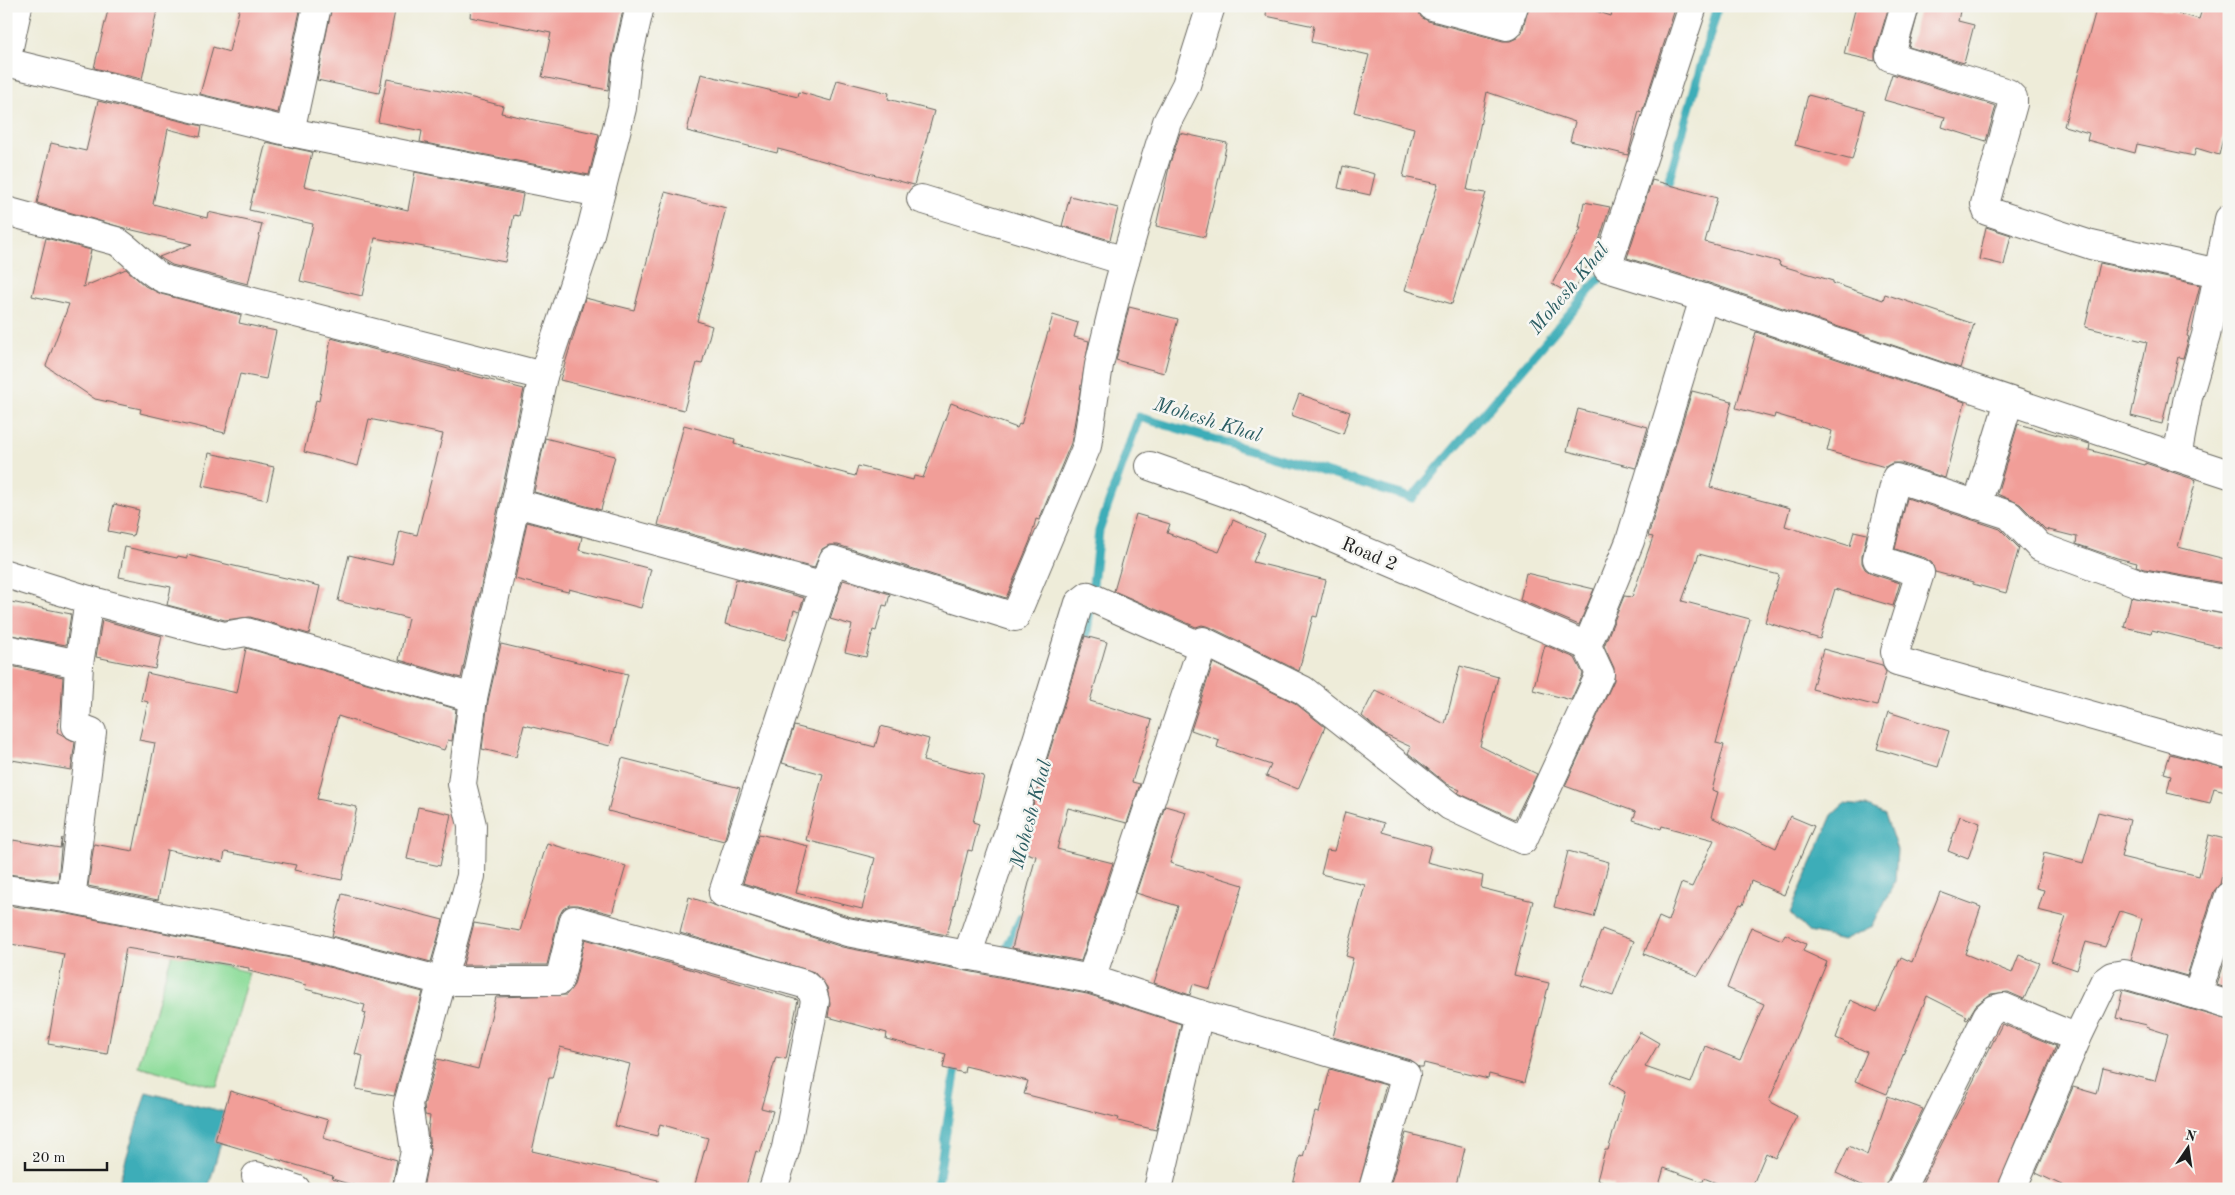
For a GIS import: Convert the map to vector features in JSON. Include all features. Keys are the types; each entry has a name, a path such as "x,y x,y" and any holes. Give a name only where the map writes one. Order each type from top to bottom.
{"street":[{"path":"18,6 6,61 290,132 600,193"},
{"path":"290,132 317,6"},
{"path":"407,1189 415,1151 408,1104 471,876 472,824 462,784 473,698 543,376 589,238 622,108 627,62 640,6"},
{"path":"1212,6 1186,85 1167,122 1125,261 1099,366 1087,446 1015,617 833,560 723,893 847,932 1091,979 1199,1014 1406,1075 1373,1189"},
{"path":"1432,6 1507,26 1514,6"},
{"path":"1693,6 1607,268 1704,298 2229,474"},
{"path":"1905,6 1890,57 2008,93 2013,98 2014,104 1985,204 1987,211 2091,245 2218,273"},
{"path":"921,199 1125,261"},
{"path":"6,211 116,241 126,247 156,276 167,280 543,376"},
{"path":"2177,457 2188,397 2206,335 2229,219"},
{"path":"1091,979 1203,642 1303,690 1450,806 1523,840 1600,674 1587,646 1630,541 1704,298"},
{"path":"1977,504 2009,401"},
{"name":"Road 2","path":"1150,466 1241,498 1587,646"},
{"path":"2229,600 2141,584 2040,546 2009,515 1896,478 1877,559 1920,573 1895,652 1897,661 2229,754"},
{"path":"516,503 825,587"},
{"path":"6,574 89,600 224,636 246,632 473,698"},
{"path":"967,956 1006,842 1079,602 1088,596 1202,647"},
{"path":"71,899 92,732 76,726 79,664 89,600"},
{"path":"6,649 79,664"},
{"path":"6,889 71,899 309,946 442,981 559,981 574,920 804,984 812,991 815,1002 786,1148 773,1189"},
{"path":"2197,995 2229,896"},
{"path":"2012,1189 2077,1038 2104,982 2112,976 2124,974 2229,1005"},
{"path":"1902,1189 1987,1016 1995,1009 2003,1007 2077,1038"},
{"path":"1158,1189 1199,1014"},
{"path":"256,1176 296,1189"}],"green space":[{"path":"172,954 249,972 217,1087 138,1066"}],"water":[{"path":"1844,804 1866,806 1885,815 1897,850 1895,881 1873,926 1843,940 1808,932 1790,913 1832,815"},
{"path":"146,1092 229,1113 208,1189 117,1189"}],"building":[{"path":"109,6 158,6 142,79 94,68"},
{"path":"240,6 282,6 300,11 278,113 200,94 213,47 229,52"},
{"path":"332,6 396,6 379,93 317,80"},
{"path":"471,6 624,6 612,58 608,90 542,77 551,33 470,17"},
{"path":"1267,6 1417,6 1421,17 1428,21 1503,41 1510,41 1517,38 1522,32 1529,6 1581,6 1611,16 1614,6 1676,6 1642,112 1639,111 1628,155 1570,141 1575,122 1487,92 1467,190 1486,193 1452,304 1405,290 1438,184 1403,177 1414,128 1354,112 1369,55 1311,42 1314,26 1266,16"},
{"path":"1856,6 1889,6 1875,53 1875,61 1844,54"},
{"path":"1920,6 1961,6 1958,21 1974,25 1964,63 1909,47"},
{"path":"2097,6 2148,6 2199,19 2203,6 2229,6 2229,113 2219,155 2196,148 2194,156 2137,144 2135,153 2087,140 2089,133 2064,126"},
{"path":"701,74 798,97 799,92 831,101 837,80 889,93 888,99 934,111 914,185 778,149 777,153 687,131"},
{"path":"1892,74 1996,106 1986,141 1942,127 1945,117 1884,100"},
{"path":"387,79 446,91 503,106 501,113 599,134 589,175 420,142 422,131 378,122"},
{"path":"1808,95 1865,110 1852,160 1795,145"},
{"path":"98,101 202,126 200,137 168,129 153,204 207,218 208,212 262,224 248,284 172,265 159,257 192,244 124,228 37,203 51,143 86,151"},
{"path":"1180,133 1227,143 1205,237 1156,226 1170,163"},
{"path":"266,142 312,152 304,186 408,210 415,172 523,194 519,216 514,215 505,262 375,238 362,296 300,281 313,224 249,210"},
{"path":"1343,166 1375,174 1370,195 1338,188"},
{"path":"1652,180 1717,198 1705,242 1780,262 1779,265 1833,281 1833,283 1883,300 1885,294 1974,324 1960,368 1709,283 1627,258"},
{"path":"665,192 726,208 697,321 712,326 702,364 697,363 684,410 560,380 585,298 634,310"},
{"path":"1070,196 1118,208 1110,240 1062,226"},
{"path":"1584,202 1610,207 1593,259 1591,259 1572,295 1552,284 1581,228 1579,228"},
{"path":"1986,227 2011,235 2004,265 1979,259"},
{"path":"46,238 91,250 83,287 126,269 145,286 161,294 241,315 239,323 276,331 266,379 240,374 225,433 140,413 141,409 95,399 46,366 69,304 32,296"},
{"path":"2100,263 2200,285 2187,336 2189,337 2183,358 2178,357 2162,424 2131,416 2147,342 2085,327"},
{"path":"1129,307 1178,319 1164,373 1116,360"},
{"path":"1053,315 1078,323 1074,337 1089,341 1071,443 1039,520 1036,519 1030,541 1006,598 838,545 829,545 822,549 814,568 658,525 684,425 735,439 734,444 855,476 858,466 913,480 914,476 923,478 951,403 1017,428 1019,424 1021,425"},
{"path":"1756,332 1965,402 1945,478 1901,463 1892,463 1885,467 1827,451 1832,431 1775,414 1774,418 1736,408"},
{"path":"331,338 524,389 461,678 399,660 408,618 338,601 349,555 392,565 400,531 417,535 443,434 369,419 358,466 304,452 316,400 319,401"},
{"path":"1692,391 1732,401 1710,487 1790,508 1785,526 1850,546 1854,531 1867,534 1862,556 1862,563 1865,569 1872,574 1900,583 1893,606 1835,589 1820,639 1765,622 1779,575 1699,554 1682,601 1750,619 1716,743 1724,745 1712,790 1718,792 1711,817 1776,848 1790,816 1814,826 1784,895 1751,881 1743,905 1740,904 1698,976 1644,954 1659,917 1668,921 1681,883 1692,887 1714,840 1662,826 1661,829 1633,820 1636,812 1565,786 1614,680 1614,668 1604,646 1624,596 1632,597 1653,537 1648,536"},
{"path":"1299,394 1350,412 1343,434 1291,415"},
{"path":"1578,409 1648,427 1636,468 1567,451"},
{"path":"2018,424 2090,444 2089,450 2145,465 2145,463 2196,480 2178,547 2229,560 2229,584 2145,569 2136,566 2137,563 2076,544 2077,537 2045,529 2020,504 1997,494"},
{"path":"545,438 615,456 601,510 534,492"},
{"path":"209,453 274,467 267,500 202,486"},
{"path":"1907,498 2000,529 2019,548 2006,593 1935,572 1932,563 1925,558 1895,549"},
{"path":"114,504 139,510 133,536 108,531"},
{"path":"1136,514 1170,524 1167,533 1219,552 1233,520 1265,534 1253,562 1326,580 1317,617 1313,616 1299,671 1210,627 1202,625 1196,627 1114,591"},
{"path":"527,522 582,537 579,550 651,569 641,608 569,589 568,592 515,579"},
{"path":"125,547 177,558 178,556 187,558 187,555 320,586 309,634 250,617 225,620 167,605 171,587 119,577"},
{"path":"1526,573 1594,589 1579,625 1520,600"},
{"path":"736,579 804,598 799,612 794,610 786,640 725,624"},
{"path":"843,580 890,594 887,606 883,605 876,631 873,630 866,657 845,652 852,625 830,619"},
{"path":"2131,597 2229,615 2229,649 2152,630 2151,633 2124,627"},
{"path":"6,601 71,614 66,645 6,634"},
{"path":"102,620 162,636 155,669 96,657"},
{"path":"1085,636 1107,642 1090,701 1152,720 1132,782 1140,784 1127,823 1068,808 1057,849 1113,863 1081,961 1012,948 1036,856 1019,851"},
{"path":"501,644 628,674 610,746 524,725 516,757 482,749 488,701"},
{"path":"1545,645 1575,658 1583,674 1571,700 1533,690"},
{"path":"246,648 456,709 452,741 448,740 444,750 338,716 317,799 357,807 342,880 294,870 296,865 225,852 223,862 167,850 158,900 88,886 94,844 133,851 155,743 139,740 148,702 141,700 147,673 237,693"},
{"path":"1823,649 1882,665 1886,672 1877,706 1812,689"},
{"path":"1213,663 1295,703 1325,727 1298,789 1266,776 1271,765 1217,747 1219,740 1191,730"},
{"path":"6,665 63,677 57,732 75,742 71,770 6,759"},
{"path":"1460,666 1498,677 1480,746 1537,774 1515,819 1458,793 1460,790 1447,784 1408,753 1411,747 1383,734 1362,716 1375,690 1445,724"},
{"path":"1888,712 1949,731 1938,767 1877,749"},
{"path":"794,726 875,747 881,726 929,739 923,761 984,776 973,822 979,824 972,851 968,850 947,935 851,917 743,883 759,834 808,846 796,893 862,909 875,858 806,840 823,774 782,763"},
{"path":"2170,754 2229,769 2229,792 2214,788 2210,803 2167,793 2171,775 2164,773"},
{"path":"622,758 740,788 724,841 608,811"},
{"path":"1165,806 1186,812 1170,863 1243,885 1210,989 1193,984 1190,995 1154,983 1178,906 1136,893"},
{"path":"418,807 451,814 440,866 407,859"},
{"path":"1345,812 1384,823 1382,832 1431,846 1427,862 1483,876 1481,888 1533,901 1514,975 1549,983 1524,1083 1489,1074 1488,1079 1424,1063 1423,1067 1419,1067 1410,1060 1333,1037 1353,958 1346,956 1365,885 1321,874 1327,850 1334,851"},
{"path":"2098,812 2130,820 2121,857 2199,876 2209,835 2229,840 2229,872 2223,871 2220,884 2214,891 2187,976 2131,960 2142,918 2120,911 2105,947 2086,942 2077,970 2051,961 2066,917 2038,910 2044,890 2036,888 2044,853 2083,863"},
{"path":"1960,816 1980,823 1968,859 1948,851"},
{"path":"62,838 58,881 8,874 13,840 60,848"},
{"path":"547,843 626,866 612,914 578,905 569,905 563,909 559,916 547,965 463,965 474,923 520,931"},
{"path":"1568,851 1609,862 1594,917 1554,907"},
{"path":"1940,892 1981,907 1965,954 2012,973 2019,955 2040,963 2024,999 2008,992 1991,994 1976,1005 1967,1020 1965,1019 1967,1016 1927,996 1887,1094 1855,1081 1867,1052 1836,1038 1850,1000 1877,1012 1901,957 1912,962"},
{"path":"342,894 443,920 431,962 332,936"},
{"path":"689,897 842,947 1087,994 1181,1024 1156,1130 1118,1121 1119,1118 1024,1094 1028,1081 965,1066 964,1073 943,1068 946,1054 886,1039 887,1033 828,1017 830,1004 827,987 814,972 680,933"},
{"path":"6,905 68,914 306,961 423,992 394,1096 356,1089 363,1056 355,1054 366,1013 363,1012 365,1005 305,989 306,985 249,971 249,968 126,948 107,1054 48,1044 64,954 6,943"},
{"path":"1751,927 1782,940 1785,934 1806,944 1803,951 1827,962 1769,1101 1797,1116 1775,1158 1766,1153 1751,1189 1731,1189 1704,1178 1703,1182 1664,1168 1658,1189 1613,1189 1614,1185 1597,1180 1625,1092 1610,1083 1640,1032 1659,1043 1645,1067 1691,1083 1705,1046 1740,1060 1764,1004 1727,988"},
{"path":"1602,929 1634,941 1613,996 1581,985"},
{"path":"585,939 798,1000 786,1059 776,1057 761,1108 773,1111 760,1153 756,1151 745,1189 713,1189 695,1184 708,1138 660,1124 657,1136 615,1126 630,1064 560,1047 552,1078 549,1078 532,1151 658,1180 657,1189 423,1189 430,1149 428,1130 430,1116 425,1115 424,1105 437,1059 478,1069 496,997 566,995 574,985"},
{"path":"2229,948 2229,989 2217,985"},
{"path":"2123,990 2229,1020 2229,1189 2070,1189 2036,1173 2073,1087 2097,1094 2103,1068 2155,1081 2168,1034 2146,1027 2147,1025 2116,1018"},
{"path":"2002,1024 2056,1046 1997,1189 1919,1189"},
{"path":"1330,1069 1386,1085 1358,1189 1292,1189 1300,1156 1303,1157 1315,1112 1319,1113"},
{"path":"230,1091 328,1120 323,1138 397,1160 392,1189 366,1189 332,1179 333,1176 215,1141"},
{"path":"1888,1096 1923,1109 1887,1182 1886,1189 1870,1189 1836,1173 1849,1146 1867,1155"},
{"path":"1406,1133 1465,1148 1455,1189 1389,1189"}],"waterway":[{"name":"Mohesh Khal","path":"1665,194 1718,6"},
{"name":"Mohesh Khal","path":"1622,251 1641,229"},
{"name":"Mohesh Khal","path":"1092,593 1099,531 1139,417 1412,498 1606,271"},
{"name":"Mohesh Khal","path":"1085,648 1090,609"},
{"name":"Mohesh Khal","path":"1002,958 1021,918"},
{"name":"Mohesh Khal","path":"937,1189 957,1061"}]}
